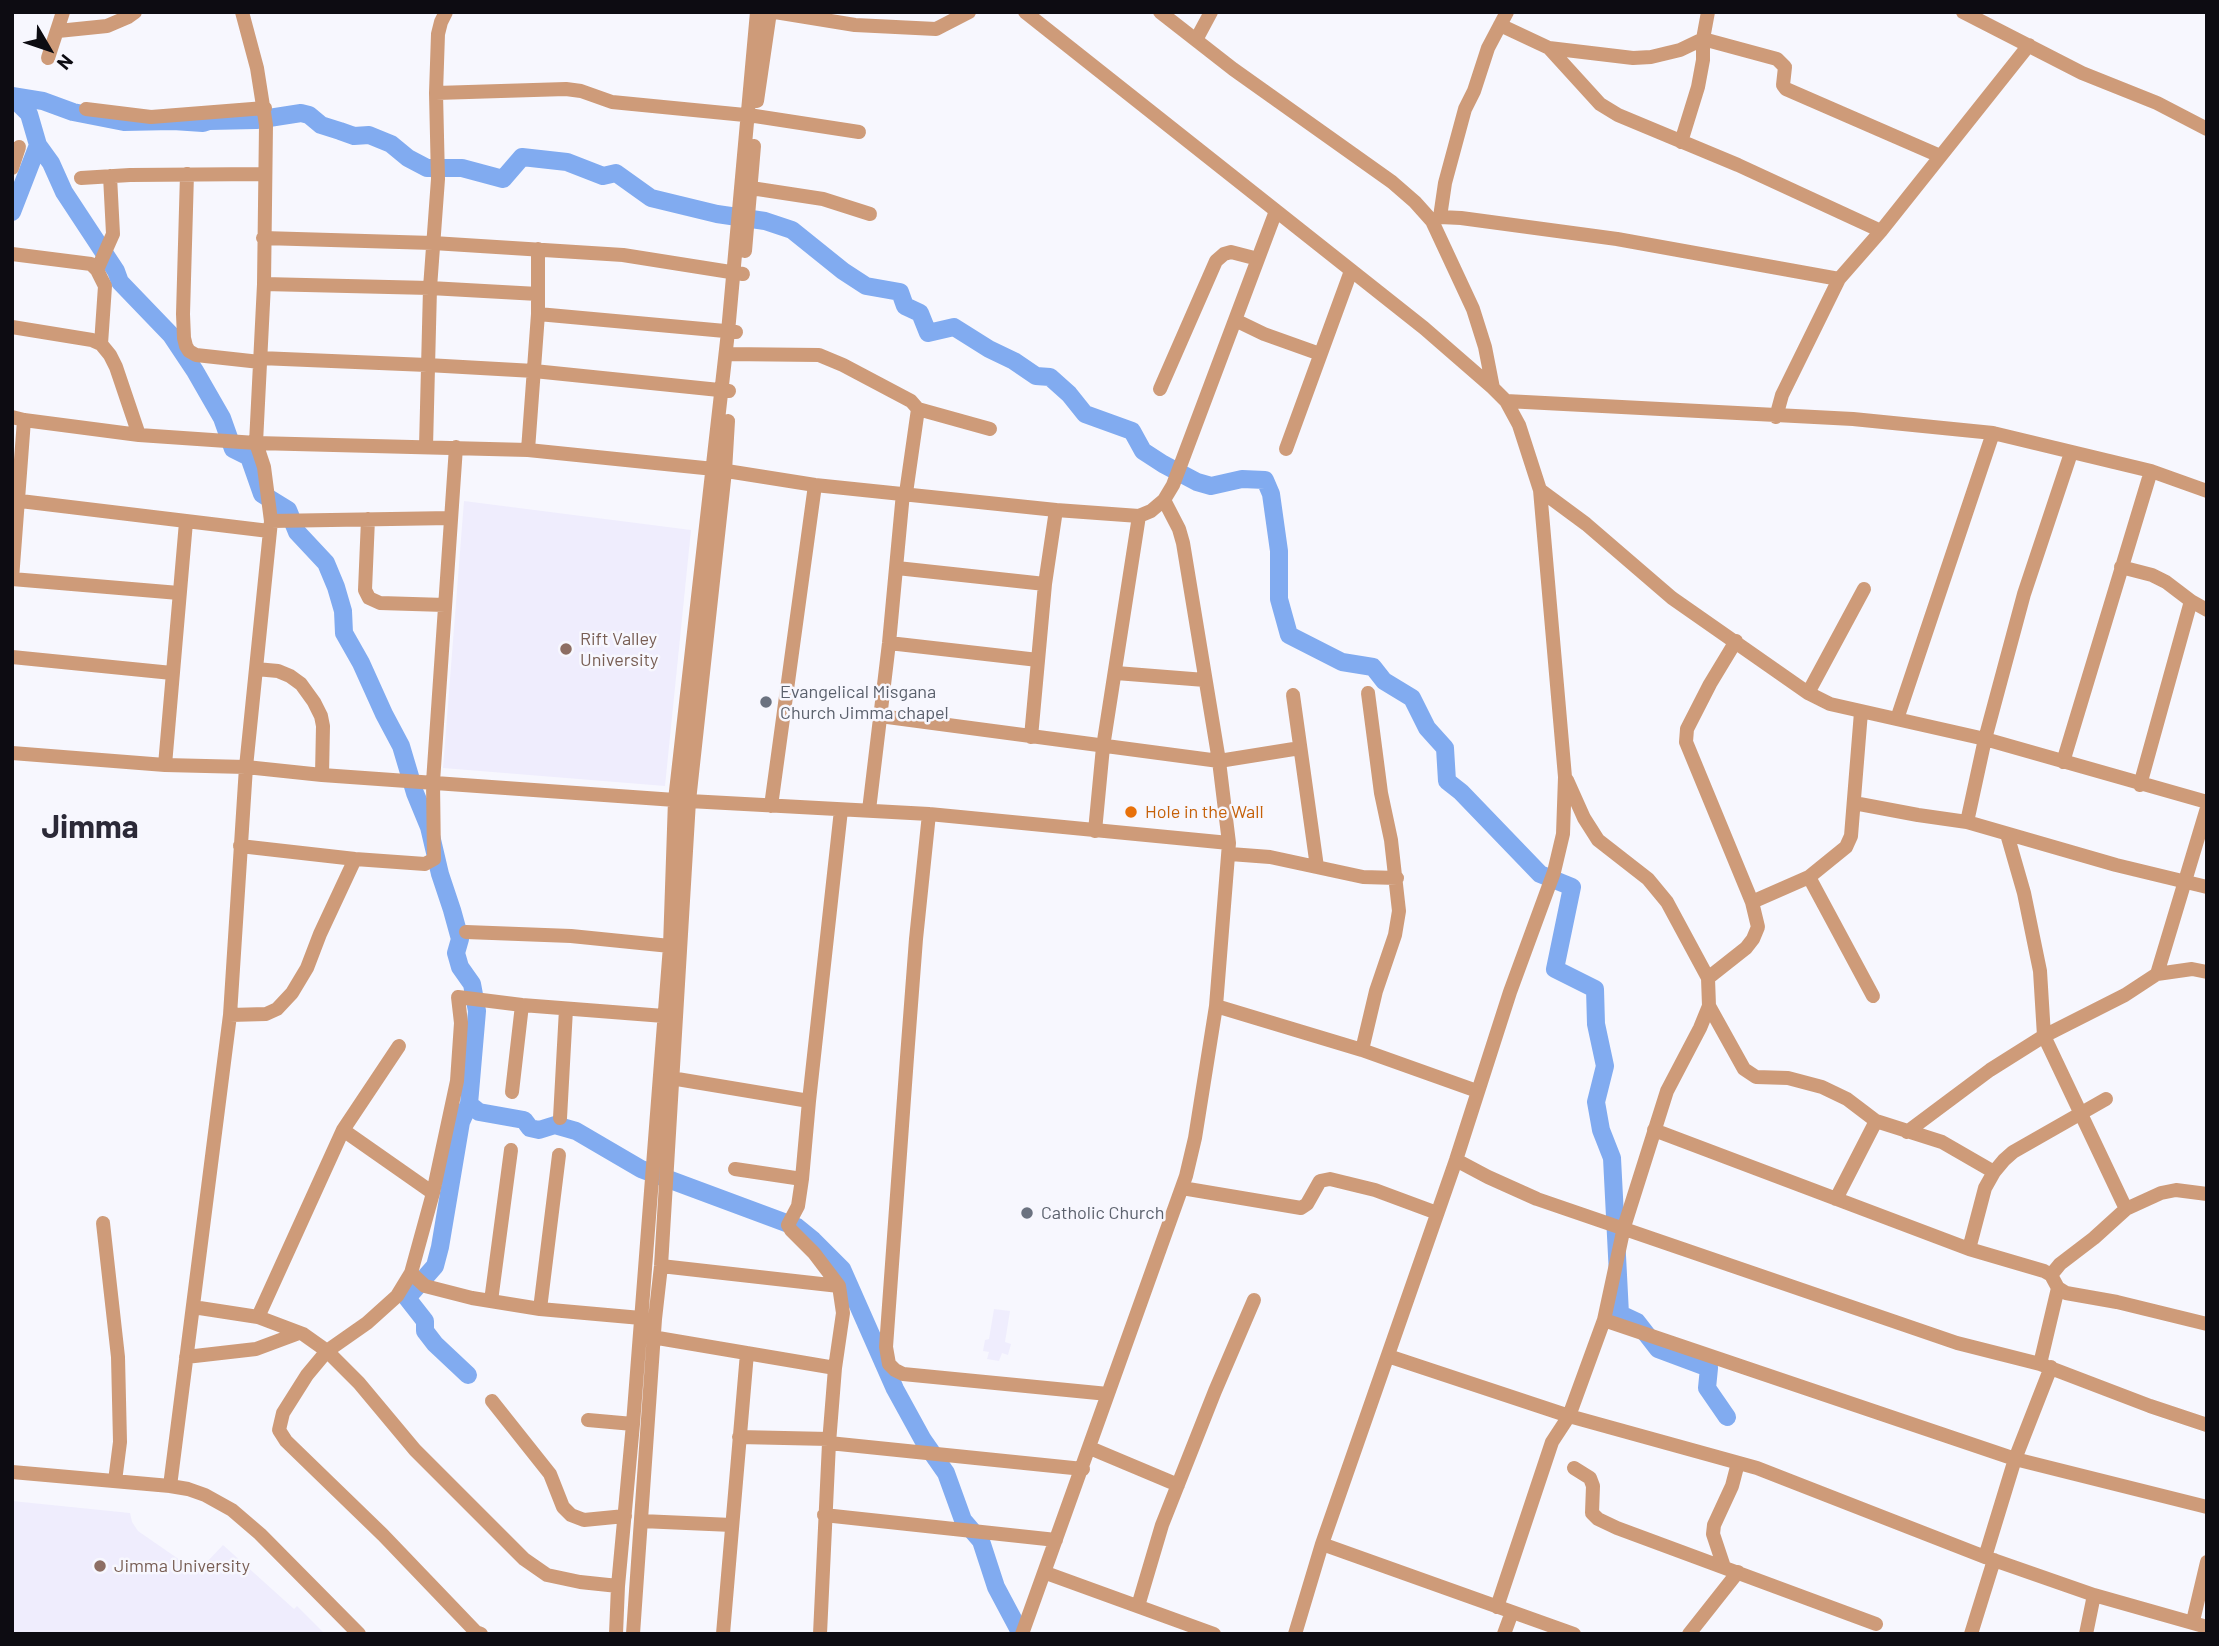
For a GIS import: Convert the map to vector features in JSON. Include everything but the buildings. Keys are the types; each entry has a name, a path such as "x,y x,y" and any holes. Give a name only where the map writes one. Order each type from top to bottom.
{"street":[{"path":"48,58 63,12"},
{"path":"58,31 107,26 128,18 135,12"},
{"path":"170,1486 230,1015 246,767 270,526 264,467 256,443 264,284 265,115 253,47 242,12"},
{"path":"426,447 430,289 438,178 438,34 440,22 446,12"},
{"path":"632,1634 640,1521 646,1336 641,1318 666,1078 664,1016 682,800 733,332 757,12"},
{"path":"738,274 751,188 751,116 772,12 855,25 936,29 969,12"},
{"path":"1026,12 1424,328 1493,388 1506,401 1519,425 1540,490 1565,777 1563,834 1554,872 1322,1544 1295,1634"},
{"path":"1160,12 1326,137 1392,182 1436,219 1461,218 1617,239 1839,279"},
{"path":"1196,40 1211,12"},
{"path":"1681,142 1698,87 1708,12"},
{"path":"1963,12 1982,17 2029,46 2082,73 2157,103 2207,128"},
{"path":"1493,388 1485,347 1473,309 1444,245 1436,219 1465,109 1488,48 1504,19 1549,48 1600,104 1618,116 1783,185 1881,231"},
{"path":"1549,48 1633,58 1651,57 1679,50 1703,39 1777,59 1786,67 1783,85 1786,89 1940,156"},
{"path":"1776,417 1782,395 1839,279 1881,231 2029,46"},
{"path":"436,93 566,89 581,91 612,102 751,116 859,132"},
{"path":"86,109 151,117 265,115"},
{"path":"12,168 19,147"},
{"path":"187,174 184,338 189,351 197,355 534,371 726,390"},
{"path":"81,178 265,174"},
{"path":"97,270 113,234 110,176"},
{"path":"751,188 823,199 870,214"},
{"path":"179,593 12,579 18,418 139,435 256,443 528,450 719,470 815,485 1139,516 1151,511 1164,500 1173,485 1276,211"},
{"path":"1444,245 1461,218"},
{"path":"263,238 433,243 623,254 738,274"},
{"path":"528,450 538,314 538,249"},
{"path":"1160,389 1216,261 1231,252 1258,259"},
{"path":"12,254 91,264 97,270 105,286 101,344"},
{"path":"1286,449 1351,271"},
{"path":"264,284 538,294"},
{"path":"538,314 733,332"},
{"path":"1236,320 1264,334 1320,354"},
{"path":"12,327 92,340 101,344 116,367 139,435"},
{"path":"730,354 819,355 911,401 918,410 990,429"},
{"path":"1506,401 1853,419 1993,433 2151,471 2207,491"},
{"path":"869,810 905,493 918,410"},
{"path":"1897,719 1993,433"},
{"path":"240,846 425,864 435,855 433,782 456,447"},
{"path":"1967,821 1985,739 2024,594 2071,453"},
{"path":"2063,762 2151,471"},
{"path":"771,806 815,485"},
{"path":"1540,490 1586,524 1672,598 1808,693 1830,704 1985,739 2207,802"},
{"path":"15,500 186,522 270,526 368,519 451,518"},
{"path":"1022,1634 1182,1188 1195,1138 1216,1006 1229,849 1219,761 1183,543 1164,500"},
{"path":"1031,737 1045,584 1056,510"},
{"path":"1095,831 1103,747 1139,516"},
{"path":"368,519 365,590 369,598 380,603 445,605"},
{"path":"165,765 186,522"},
{"path":"2121,567 2152,575 2207,610"},
{"path":"897,568 1045,584"},
{"path":"1808,693 1864,589"},
{"path":"2140,785 2190,601"},
{"path":"1708,978 1746,948 1758,927 1752,902 1686,742 1688,729 1710,684 1736,641"},
{"path":"889,643 1038,660"},
{"path":"12,657 172,673"},
{"path":"256,669 278,671 289,676 301,684 314,702 323,726 322,775"},
{"path":"1116,673 1205,680"},
{"path":"1362,1050 1376,991 1395,935 1399,911 1397,878 1381,793 1368,693"},
{"path":"1293,695 1317,867"},
{"path":"1752,902 1809,877 1846,848 1851,836 1861,712"},
{"path":"880,716 1219,761 1300,748"},
{"path":"12,753 165,765 246,767 322,775 771,806 929,814 1095,831 1229,849 1363,877 1397,878"},
{"path":"1497,1607 1552,1442 1569,1416 1604,1320 1624,1227 1667,1091 1709,1006 1708,978 1667,902 1648,878 1598,840 1584,818 1565,777"},
{"path":"616,1634 618,1586 634,1424 646,1336 661,1266 666,1078 682,800"},
{"path":"1854,803 1967,821 2116,865 2207,887"},
{"path":"2157,974 2207,808"},
{"path":"820,1634 829,1441 843,1313 839,1286 789,1225 798,1206 802,1179 808,1101 841,810"},
{"path":"929,814 906,1057 886,1348 889,1364 903,1374 1108,1394"},
{"path":"2007,834 2024,893 2039,971 2044,1035 2126,1209"},
{"path":"230,1015 266,1014 276,1009 292,993 307,968 355,859"},
{"path":"1809,877 1873,996"},
{"path":"466,932 571,936 670,946"},
{"path":"1907,1132 1990,1070 2044,1035 2125,995 2157,974 2192,969 2207,972"},
{"path":"481,1634 286,1441 279,1430 283,1413 307,1375 327,1351 386,1307 397,1296 411,1273 433,1193 457,1081 461,1023 458,997 664,1016"},
{"path":"512,1092 522,1005"},
{"path":"1216,1006 1362,1050 1477,1091"},
{"path":"1709,1006 1744,1069 1756,1077 1788,1078 1822,1087 1847,1099 1875,1121 1942,1142 1994,1172"},
{"path":"560,1118 566,1009"},
{"path":"258,1317 343,1130 399,1046"},
{"path":"666,1078 808,1101"},
{"path":"1969,1249 1985,1188 1994,1172 2013,1152 2105,1099"},
{"path":"1836,1199 1875,1121"},
{"path":"343,1130 433,1193"},
{"path":"1654,1130 1969,1249 2044,1271 2066,1293 2207,1324"},
{"path":"491,1301 510,1150"},
{"path":"540,1308 559,1154"},
{"path":"1456,1160 1488,1178 1537,1199 1957,1343 2045,1365 2207,1425"},
{"path":"735,1169 802,1179"},
{"path":"1182,1188 1301,1208 1307,1204 1320,1181 1330,1179 1375,1190 1437,1213"},
{"path":"1971,1634 2015,1458 2045,1365 2055,1281 2060,1264 2126,1209 2161,1193 2176,1190 2207,1194"},
{"path":"103,1223 118,1357 120,1442 115,1481"},
{"path":"661,1266 839,1286"},
{"path":"411,1273 425,1286 491,1301 641,1318"},
{"path":"1138,1606 1162,1525 1254,1300"},
{"path":"193,1307 258,1317 299,1332 327,1351 359,1383 415,1450 524,1559 547,1575 618,1586"},
{"path":"1604,1320 2015,1458 2207,1507"},
{"path":"186,1357 256,1349 299,1332"},
{"path":"646,1336 835,1368"},
{"path":"723,1634 747,1353"},
{"path":"1388,1356 1569,1416 1757,1468 1989,1558 2094,1595 2207,1627"},
{"path":"492,1401 550,1474 563,1507 571,1515 584,1520 625,1516"},
{"path":"588,1420 634,1424"},
{"path":"739,1437 829,1441 1083,1469"},
{"path":"1090,1448 1178,1485"},
{"path":"1731,1569 1713,1534 1738,1463"},
{"path":"1574,1468 1590,1478 1593,1486 1592,1513 1598,1519 1877,1624"},
{"path":"12,1472 170,1486 205,1495 232,1510 260,1534 359,1634"},
{"path":"824,1515 1056,1540"},
{"path":"640,1521 732,1525"},
{"path":"1322,1544 1574,1634"},
{"path":"2193,1621 2207,1562"},
{"path":"1689,1634 1731,1569"},
{"path":"1046,1573 1214,1634"},
{"path":"2086,1634 2094,1595"},
{"path":"1504,1634 1512,1612"}],"shaded area":[{"name":"Rift Valley University","path":"464,501 691,530 665,786 443,768"},
{"path":"994,1309 1010,1311 1005,1342 1011,1344 1008,1355 1002,1353 999,1361 987,1359 989,1352 983,1351 985,1340 989,1339"},
{"name":"Jimma University","path":"12,1501 130,1513 138,1531 190,1567 205,1564 223,1545 294,1609 297,1606 325,1634 12,1634"}],"waterway":[{"path":"12,96 43,101 73,112 124,122 203,123 256,120 301,113 309,115 321,125 354,136 369,135 391,144 408,158 427,168 462,168 503,179 522,157 567,162 603,176 616,173 651,198 717,214 765,221 792,230 866,286 900,292 905,306 920,313 928,333 954,327 1036,376 1050,377 1069,394 1085,414 1132,431 1143,451 1197,482 1211,486 1242,479 1265,480 1271,494 1279,551 1279,599 1289,635 1342,662 1373,667 1384,681 1412,698 1427,728 1445,748 1447,781 1461,792 1540,874 1572,887 1555,969 1595,989 1596,1024 1605,1066 1596,1102 1601,1130 1612,1158 1620,1314 1637,1322 1658,1349 1709,1368 1707,1388 1727,1417"},
{"path":"12,97 29,114 38,145 51,163 64,192 116,271 120,282 171,335 195,371 222,418 233,449 249,457 262,494 288,510 297,532 326,563 343,611 344,633 401,746 415,793 429,827 460,939 456,953 460,967 472,984 477,1011 469,1104 479,1112 524,1120 530,1128 539,1130 555,1125 576,1131 641,1169 797,1227 813,1240 842,1269 895,1389 923,1440 946,1473 963,1520 981,1541 996,1587 1021,1634"},
{"path":"12,212 38,145"},
{"path":"468,1375 435,1344 425,1331 425,1321 407,1298 435,1266 461,1122 469,1104"}],"place":[{"name":"Rift Valley University","path":"566,649"},
{"name":"Evangelical Misgana Church Jimma chapel","path":"766,702"},
{"name":"Hole in the Wall","path":"1131,812"},
{"name":"Catholic Church","path":"1027,1213"},
{"name":"Jimma University","path":"100,1566"}],"district":[{"name":"Jimma","path":"90,827"}]}
